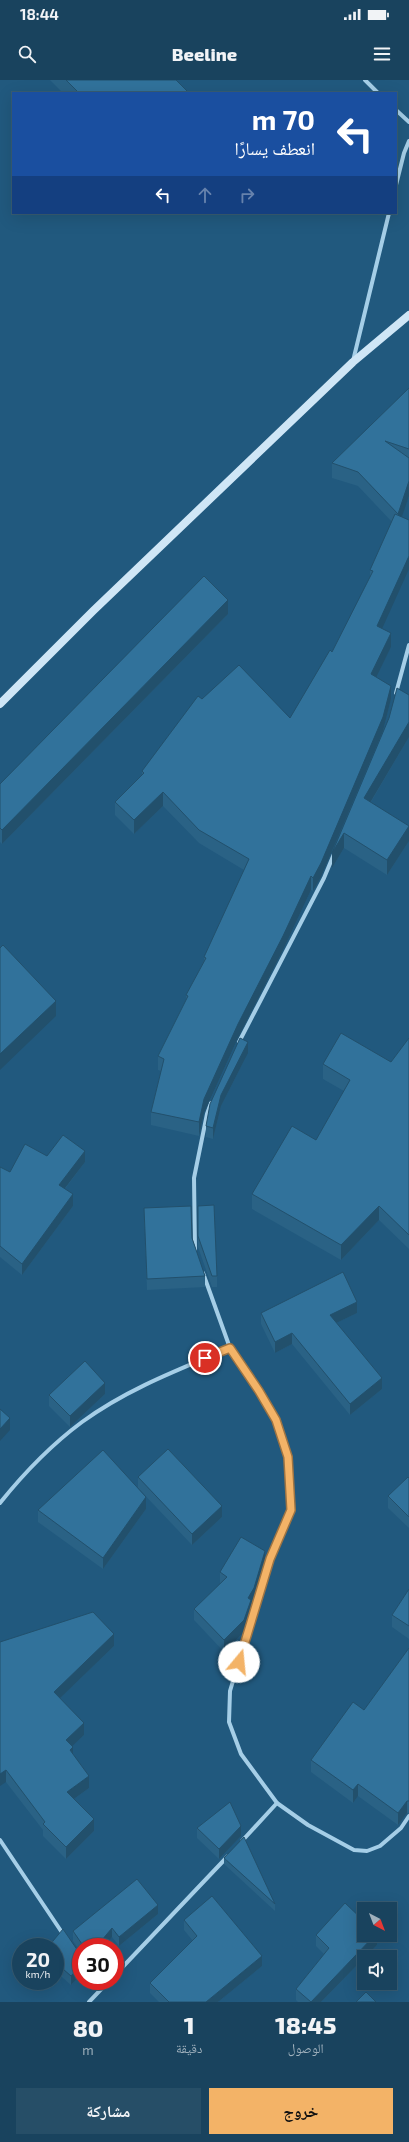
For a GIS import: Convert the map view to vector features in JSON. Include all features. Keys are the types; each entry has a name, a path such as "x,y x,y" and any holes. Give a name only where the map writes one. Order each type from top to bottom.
{"main road":[{"path":"0,704 93,611 353,362 409,315"}],"street":[{"path":"364,80 377,92"},
{"path":"397,111 409,122"},
{"path":"397,181 409,141"},
{"path":"353,362 389,214"},
{"path":"396,696 409,645"},
{"path":"238,1046 324,878 335,851"},
{"path":"197,1255 195,1248 194,1178 206,1114 213,1100"},
{"path":"202,1269 230,1348 259,1391 276,1420 288,1457 291,1510 270,1559 230,1691 229,1722 241,1754 277,1803 308,1825 354,1850 367,1851 380,1846 401,1828 409,1816"},
{"path":"0,1504 20,1478 53,1446 83,1421 120,1398 155,1380 230,1348"},
{"path":"240,1843 277,1803"},
{"path":"0,1840 68,1940"},
{"path":"124,1965 234,1849"},
{"path":"89,2002 100,1990"}],"building":[{"path":"66,80 176,80 188,92 78,92"},
{"path":"409,388 409,449 385,441 409,458 409,481 398,514 358,472 332,463"},
{"path":"395,514 409,520 409,556 377,626 391,633 371,674 391,686 383,717 321,863 313,878 311,876 283,936 238,1024 204,1099 199,1122 151,1112 164,1059 158,1056 188,996 186,995 206,958 204,957 249,859 199,830 163,792 134,820 115,802 144,773 142,771 198,696 202,699 239,665 290,718 330,650 332,652 373,571 370,570"},
{"path":"204,576 228,600 2,830 0,828 0,784"},
{"path":"397,688 409,695 409,722 364,798 409,826 387,860 344,833 332,853 389,718"},
{"path":"3,945 56,1001 0,1054 0,948"},
{"path":"341,1033 391,1062 409,1038 409,1235 379,1206 341,1245 252,1194 292,1126 316,1140 350,1080 323,1064"},
{"path":"240,1038 248,1042 221,1095 213,1128 206,1126 210,1104"},
{"path":"63,1135 85,1151 59,1185 73,1194 22,1264 0,1246 0,1167 10,1172 25,1144 47,1156"},
{"path":"214,1205 217,1276 212,1276 198,1236 198,1206"},
{"path":"191,1206 192,1238 205,1276 147,1279 144,1208"},
{"path":"343,1272 357,1302 330,1315 382,1378 350,1404 292,1333 275,1342 261,1313"},
{"path":"85,1361 105,1383 70,1416 49,1395"},
{"path":"0,1409 10,1418 0,1429"},
{"path":"168,1449 222,1506 192,1534 138,1477"},
{"path":"103,1450 146,1497 103,1558 38,1510"},
{"path":"408,1477 409,1478 409,1517 388,1496"},
{"path":"241,1537 265,1551 254,1588 248,1598 251,1600 244,1620 224,1640 194,1609 227,1577 220,1572"},
{"path":"409,1589 409,1626 392,1615"},
{"path":"93,1612 114,1634 54,1692 84,1723 66,1740 73,1747 70,1750 89,1776 67,1792 94,1819 66,1847 43,1824 45,1822 6,1770 0,1774 0,1642"},
{"path":"409,1648 409,1801 407,1801 398,1813 358,1784 353,1790 311,1760 353,1702 364,1710"},
{"path":"230,1802 241,1826 219,1849 197,1828"},
{"path":"244,1837 275,1904 224,1858"},
{"path":"137,1879 158,1905 119,1937 112,1928 104,1938 78,1938 73,1931"},
{"path":"212,1896 262,1956 206,2002 169,2002 150,1983 197,1936 184,1920"},
{"path":"345,1903 357,1914 357,1942 368,1942 361,1950 357,1950 357,1954 311,2002 296,1989 329,1948 316,1935"},
{"path":"63,1929 72,1942 71,1976 64,1970 64,1938 56,1938"},
{"path":"366,1992 376,2002 356,2002"}],"route":[{"path":"205,1358 230,1348 259,1391 276,1420 288,1457 291,1510 270,1559 239,1662"}]}
